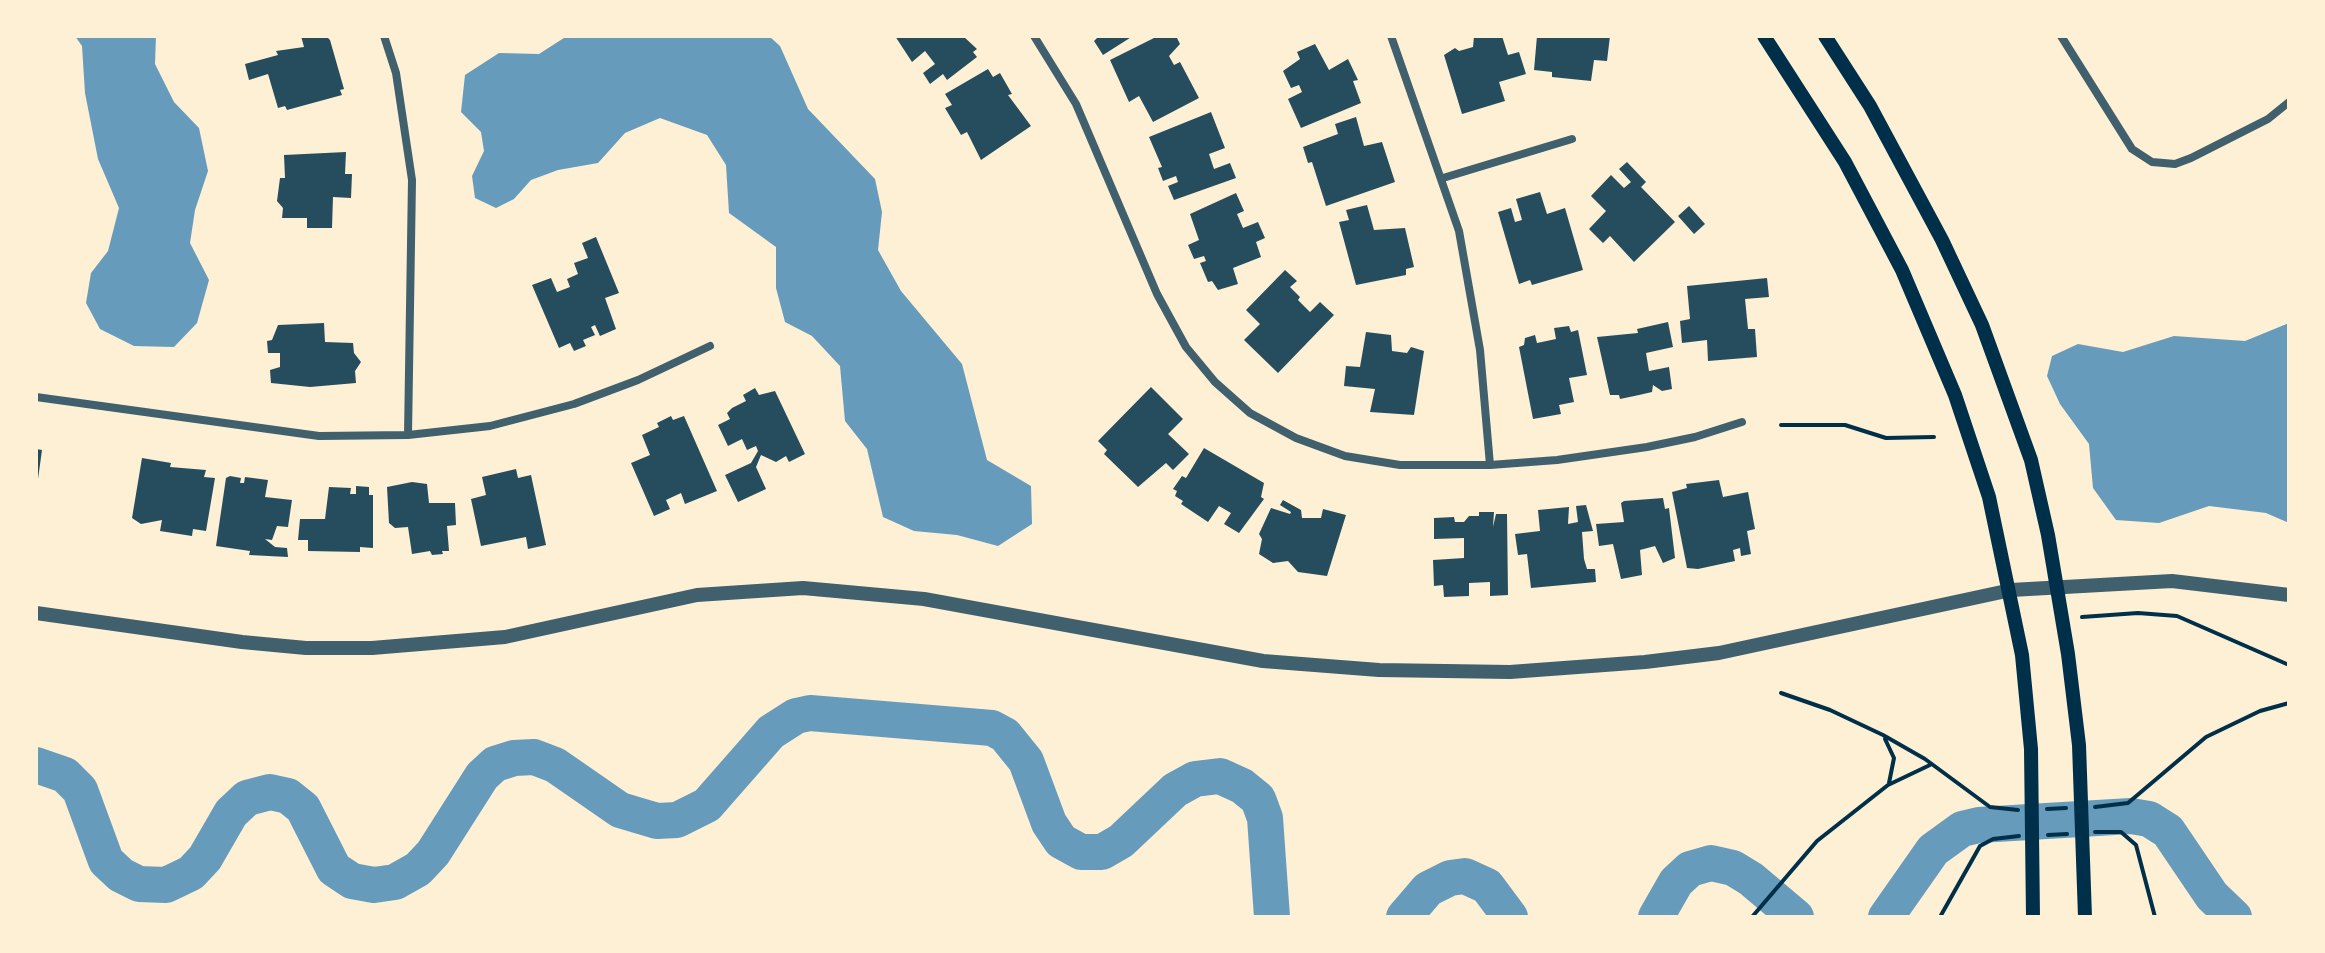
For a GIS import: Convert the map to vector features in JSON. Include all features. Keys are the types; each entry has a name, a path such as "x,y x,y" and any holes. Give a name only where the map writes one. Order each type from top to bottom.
{"main road":[{"path":"1764,36 1845,162 1925,320 1973,446 2011,590 2022,655 2031,749 2033,917"},
{"path":"1825,36 1903,165 1982,325 2031,460 2058,586 2079,745 2085,917"}],"street":[{"path":"384,36 396,73 412,180 408,435"},
{"path":"1034,36 1076,104 1157,294 1186,347 1215,382 1250,413 1296,438 1345,456 1400,465 1490,465 1557,460 1647,447 1695,437 1742,422"},
{"path":"1391,36 1443,178 1472,293 1490,465"},
{"path":"2061,36 2132,149 2157,163 2175,164 2191,158 2268,119 2289,102"},
{"path":"1443,178 1572,139"},
{"path":"36,397 319,436 408,435 490,426 574,404 638,380 710,346"},
{"path":"36,613 242,642 306,648 372,648 505,637 697,595 803,588 924,599 1263,661 1379,670 1510,672 1719,653 2011,590 2172,581 2289,595"}],"path":[{"path":"1781,425 1845,425 1886,438 1934,437"},
{"path":"2082,617 2138,613 2177,616 2289,665"},
{"path":"1883,735 1894,758 1888,785"},
{"path":"1752,917 1817,841 1888,785 1909,773 1933,765"},
{"path":"2086,833 2116,831 2133,840 2140,854 2155,917"},
{"path":"2046,835 2074,834"},
{"path":"1940,917 1980,846 1999,837 2030,836"}],"water":[{"path":"75,36 156,36 155,64 174,102 199,128 208,171 195,210 190,243 209,280 197,323 174,347 134,346 100,329 86,303 91,273 108,251 119,208 98,159 85,93 82,46"},
{"path":"567,36 769,36 780,46 808,109 875,179 882,212 878,250 901,291 962,364 987,460 1031,486 1032,524 998,546 957,535 914,531 883,517 867,449 845,421 840,366 812,336 785,322 776,288 776,247 729,213 726,165 707,135 660,118 625,133 598,163 558,170 531,180 514,199 496,208 475,198 472,176 484,151 481,132 461,112 465,75 499,53 539,54"},
{"path":"2289,323 2289,523 2266,513 2209,506 2159,523 2116,520 2093,488 2089,444 2060,404 2047,376 2052,356 2078,344 2123,352 2174,336 2245,341"}],"building":[{"path":"301,36 326,36 330,40 344,89 340,90 342,95 287,110 285,106 278,108 268,74 249,80 245,64 278,55 276,51 304,47"},
{"path":"895,36 963,36 977,49 973,52 977,57 947,80 943,74 930,84 923,73 935,64 925,51 912,62"},
{"path":"1099,36 1133,36 1103,55 1094,41"},
{"path":"1158,36 1176,36 1180,44 1169,56 1174,65 1180,62 1199,98 1153,122 1139,96 1129,102 1110,60"},
{"path":"1474,36 1502,36 1508,55 1519,52 1526,74 1499,82 1505,101 1462,114 1444,55 1455,48 1459,51 1473,47"},
{"path":"1537,36 1610,36 1607,61 1594,60 1591,81 1552,77 1552,72 1534,70"},
{"path":"1315,44 1329,70 1348,59 1358,80 1353,81 1361,103 1301,128 1288,99 1302,92 1299,85 1291,88 1283,71 1300,59 1297,52"},
{"path":"988,69 993,77 1000,73 1012,94 1008,95 1031,126 981,160 967,132 961,135 945,108 952,105 945,94"},
{"path":"1211,112 1225,148 1209,154 1214,169 1230,163 1236,178 1174,200 1168,186 1178,182 1176,176 1163,181 1158,168 1162,167 1149,137"},
{"path":"1356,117 1364,146 1382,142 1395,182 1326,206 1312,162 1308,163 1303,147 1338,134 1335,124"},
{"path":"346,152 345,174 352,174 351,198 333,197 332,228 307,228 307,218 282,218 283,208 277,201 280,178 285,178 284,155"},
{"path":"1627,162 1646,182 1641,187 1675,222 1634,262 1610,236 1603,243 1589,229 1606,211 1591,196 1611,175 1624,188 1631,182 1619,169"},
{"path":"1540,192 1547,214 1565,208 1583,270 1532,285 1530,280 1519,284 1498,212 1511,208 1515,222 1522,220 1516,199"},
{"path":"1236,193 1244,211 1237,214 1243,228 1258,222 1265,238 1256,242 1261,257 1233,268 1238,284 1218,290 1212,281 1208,282 1200,263 1206,261 1204,256 1194,259 1188,245 1199,240 1190,214"},
{"path":"1367,205 1374,230 1405,228 1414,267 1406,269 1406,275 1356,285 1339,222 1349,220 1346,210"},
{"path":"1689,206 1705,224 1694,234 1678,216"},
{"path":"596,237 619,293 605,298 616,329 600,336 595,325 591,327 595,335 583,340 586,346 574,351 570,343 559,348 532,285 551,278 557,292 570,287 567,279 578,274 574,263 588,258 582,243"},
{"path":"1285,270 1297,281 1290,287 1310,312 1320,302 1334,315 1278,373 1244,340 1260,324 1246,310"},
{"path":"1767,278 1769,297 1745,299 1748,329 1755,329 1757,357 1708,361 1707,340 1682,343 1680,321 1690,319 1687,286"},
{"path":"1668,322 1673,347 1646,353 1649,371 1669,367 1672,389 1662,391 1653,385 1652,392 1620,399 1619,395 1610,395 1597,337 1638,333 1637,329"},
{"path":"324,323 325,342 353,343 354,353 361,362 355,371 356,383 310,387 271,383 270,370 280,367 280,353 268,353 267,341 272,340 278,325"},
{"path":"1569,326 1571,332 1578,330 1587,375 1569,378 1574,402 1559,405 1561,414 1533,419 1519,347 1524,345 1525,338 1535,335 1537,343 1556,339 1554,328"},
{"path":"1366,332 1391,335 1392,351 1407,353 1411,347 1424,351 1414,415 1370,412 1375,389 1344,386 1346,366 1360,367"},
{"path":"1151,387 1183,419 1168,434 1189,454 1173,470 1166,463 1138,487 1104,454 1107,450 1098,441"},
{"path":"755,388 759,395 775,391 805,454 789,462 786,456 776,462 761,455 756,467 766,489 738,502 725,475 751,463 758,451 756,446 747,450 742,439 728,446 718,425 730,419 727,413 746,401 743,395"},
{"path":"671,416 673,420 684,416 717,491 685,504 681,493 666,500 670,509 654,516 631,463 650,455 642,435 659,427 657,423"},
{"path":"1204,448 1264,483 1261,497 1264,499 1239,533 1224,524 1231,513 1219,506 1208,522 1181,504 1183,501 1175,496 1177,491 1173,489 1182,476 1186,478"},
{"path":"36,449 42,450 38,479 36,479"},
{"path":"142,458 171,463 170,467 206,470 204,477 215,478 206,531 193,529 192,536 160,531 162,520 141,524 132,518"},
{"path":"516,469 518,478 531,475 546,545 528,549 526,537 481,546 471,499 486,495 482,477"},
{"path":"245,477 268,480 265,497 292,500 288,527 277,526 272,540 265,539 275,547 287,548 288,557 249,555 250,551 216,546 226,478 241,478 240,483 244,483"},
{"path":"1719,480 1723,497 1748,492 1755,529 1747,531 1751,554 1741,556 1740,548 1733,550 1735,561 1698,569 1687,568 1672,492 1687,488 1686,484"},
{"path":"412,482 427,484 429,503 455,503 456,525 447,526 449,551 442,551 443,554 432,555 430,551 412,554 408,527 395,528 389,523 387,487"},
{"path":"356,486 369,487 369,495 373,495 373,548 360,547 360,552 308,551 308,540 298,540 300,519 325,519 329,487 351,488 350,494 356,494"},
{"path":"1663,498 1665,509 1669,508 1675,558 1663,563 1655,546 1640,550 1642,575 1621,579 1613,544 1599,546 1596,524 1624,522 1621,503 1624,501"},
{"path":"1283,500 1301,510 1302,518 1321,518 1323,509 1346,515 1327,576 1298,572 1288,561 1273,563 1259,554 1262,539 1259,534 1271,508 1291,512 1280,505"},
{"path":"1586,505 1593,531 1582,532 1584,559 1587,569 1595,569 1596,582 1531,588 1527,554 1518,555 1515,534 1540,531 1538,510 1569,507 1568,524 1578,522 1576,506"},
{"path":"1479,512 1494,512 1493,527 1496,514 1507,514 1508,595 1490,596 1490,582 1469,583 1469,596 1444,597 1443,585 1434,586 1433,560 1464,558 1464,538 1434,539 1434,518 1454,517 1455,522 1464,522 1469,516 1479,516"}],"waterway":[{"path":"36,765 65,775 80,790 106,861 121,875 139,884 166,885 191,873 205,858 231,813 247,798 270,792 288,796 303,808 334,869 352,881 374,885 395,882 418,869 433,853 482,776 495,764 514,758 534,757 555,765 620,810 657,821 677,820 707,805 771,732 796,716 810,713 992,728 1005,735 1026,761 1049,823 1061,841 1081,852 1102,852 1121,841 1175,790 1195,779 1220,776 1242,786 1258,799 1265,818 1272,917"},
{"path":"1886,917 1933,850 1962,829 1979,825 2131,816 2149,819 2168,831 2212,896 2234,917"},
{"path":"1656,917 1676,882 1690,869 1711,863 1733,868 1751,879 1796,917"},
{"path":"1404,917 1428,889 1450,878 1465,876 1487,886 1510,917"}]}
